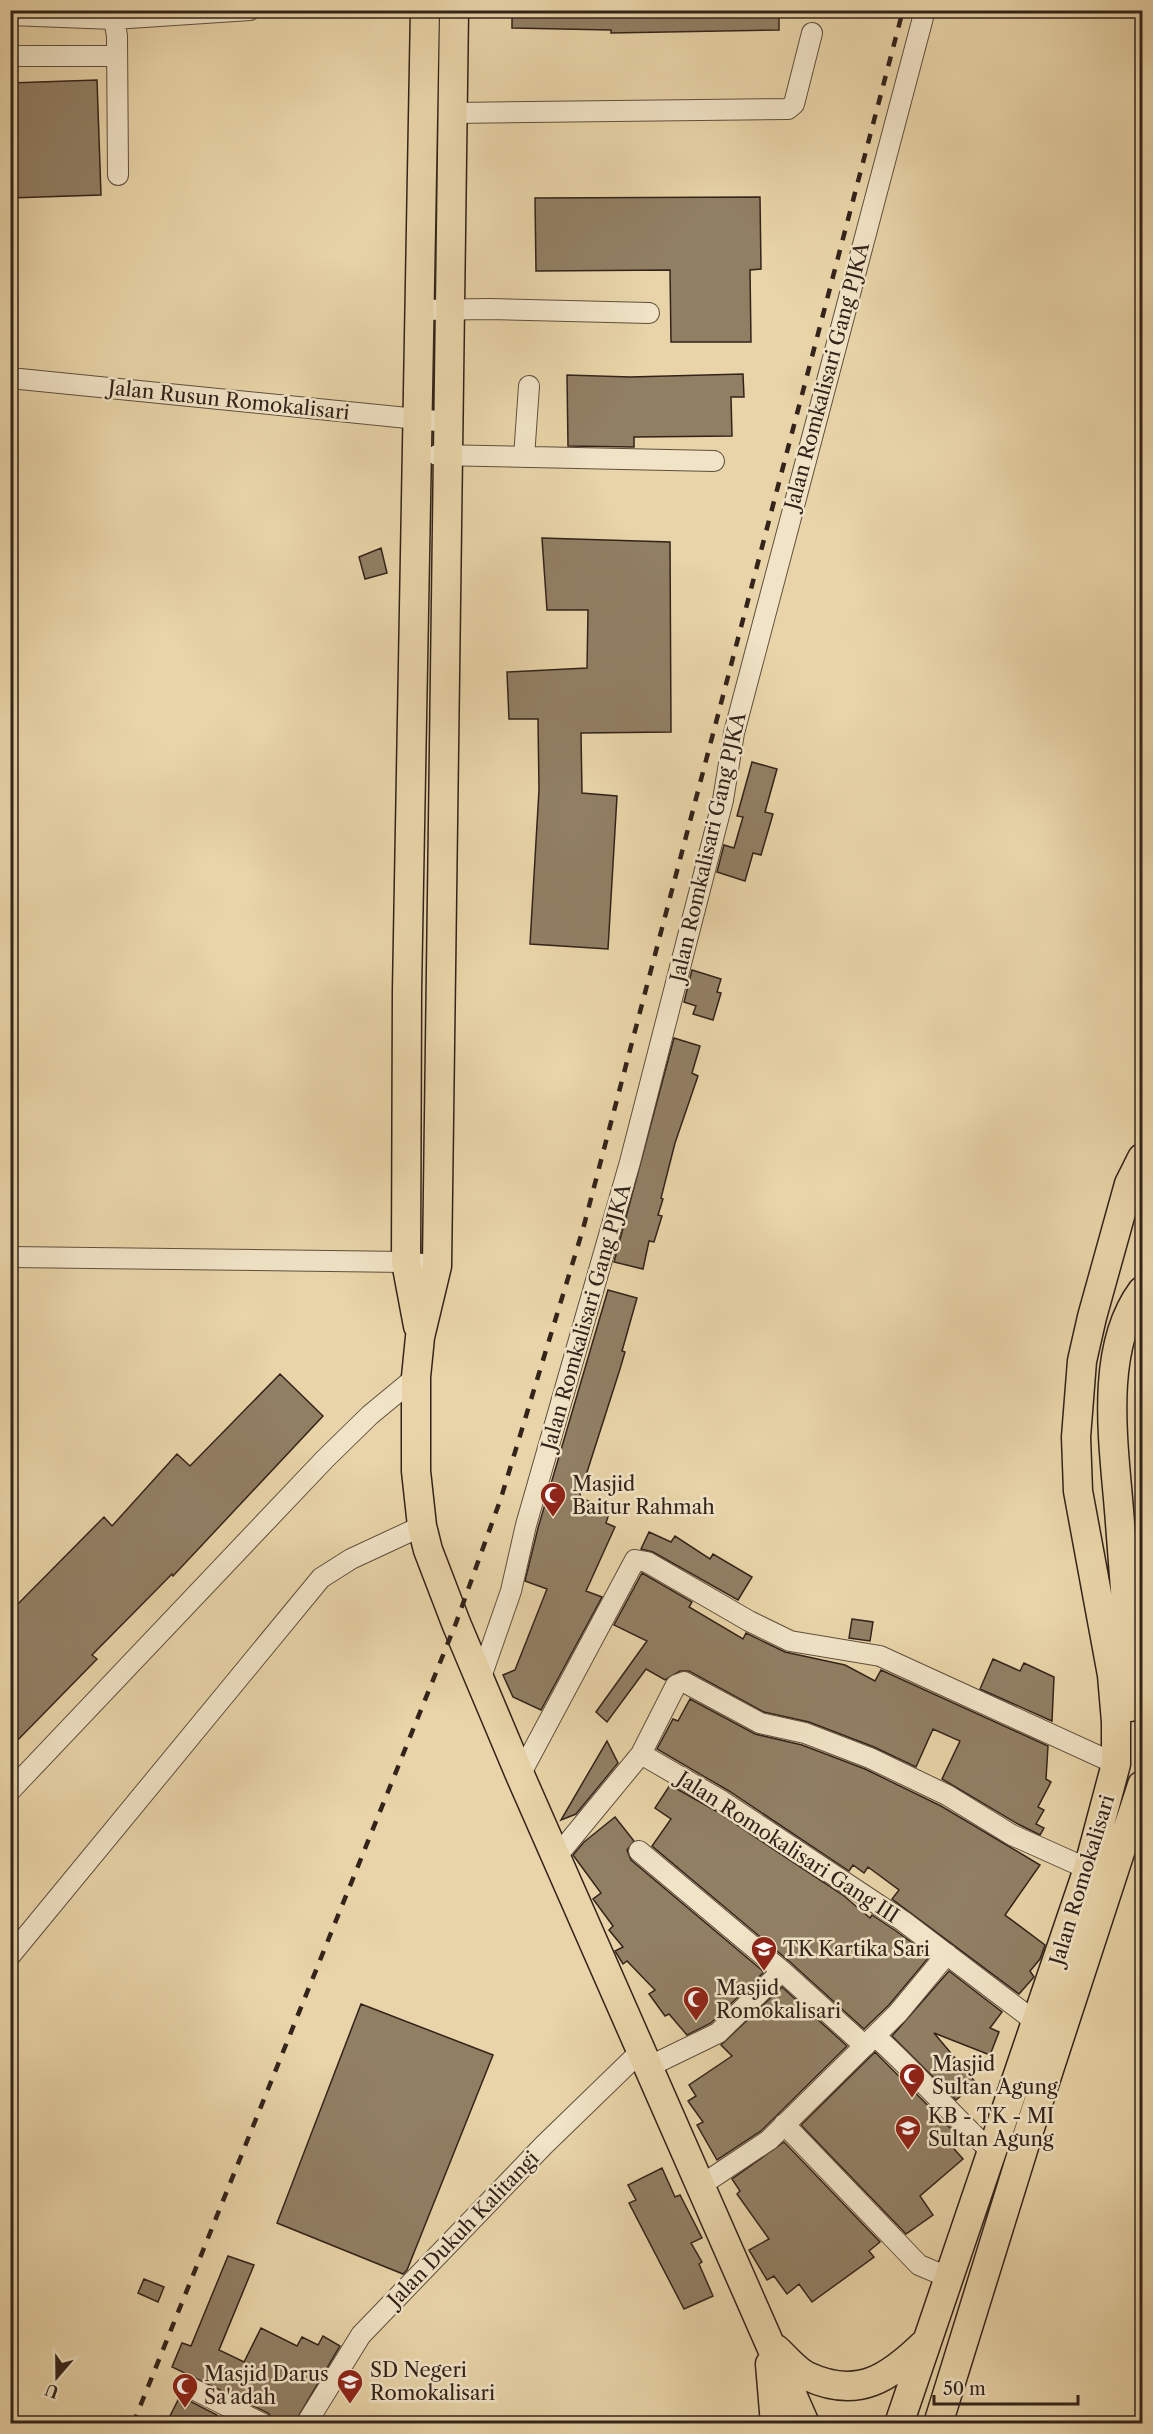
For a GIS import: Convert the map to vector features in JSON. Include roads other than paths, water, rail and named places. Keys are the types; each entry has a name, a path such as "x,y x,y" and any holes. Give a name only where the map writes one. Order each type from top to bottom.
{"highway":[{"path":"420,1337 406,1262 416,418 425,10"},
{"path":"454,10 436,1266 420,1337 416,1377 416,1471 422,1526 456,1623 520,1775 805,2424"},
{"name":"Jalan Romokalisari","path":"899,2424 1088,1869 1116,1764 1116,1722 1112,1675 1078,1491 1076,1437 1082,1361 1092,1317 1129,1184 1143,1158"},
{"path":"1118,1229 1143,1199"},
{"path":"1092,1317 1115,1294 1143,1272"},
{"path":"1116,1764 1129,1724 1131,1679 1112,1408 1117,1351 1129,1309 1143,1291"},
{"name":"Jalan Romokalisari","path":"938,2424 1024,2145 1143,1785"},
{"path":"767,2341 805,2375 837,2385 866,2385 897,2370 928,2340"},
{"path":"767,2341 775,2424"}],"street":[{"path":"10,15 114,19 250,10"},
{"name":"Jalan Romkalisari Gang PJKA","path":"480,1680 511,1591 526,1525 630,1162 723,800 737,722 925,10"},
{"path":"114,19 118,175"},
{"path":"453,113 788,109 794,104 812,33"},
{"path":"13,56 116,56"},
{"path":"419,310 649,313"},
{"name":"Jalan Rusun Romokalisari","path":"10,378 447,422"},
{"path":"524,458 529,386"},
{"path":"416,454 714,461"},
{"path":"10,1257 406,1262 436,1266"},
{"path":"10,1791 326,1459 370,1415 416,1377"},
{"path":"10,1956 321,1578 351,1559 422,1526"},
{"path":"520,1775 635,1560 647,1562 749,1621 790,1641 880,1656 1116,1764"},
{"path":"557,1857 641,1754 676,1685 684,1682 760,1723 805,1733 870,1758 947,1795 1012,1835 1088,1869"},
{"name":"Jalan Romokalisari Gang III","path":"641,1754 791,1846 903,1921 1037,2023"},
{"path":"639,1851 782,1971 870,2041 907,2064 964,2127 992,2152"},
{"path":"700,2186 769,2140 898,2013 913,1992 947,1954"},
{"name":"Jalan Dukuh Kalitangi","path":"306,2424 361,2335 544,2145 645,2059 718,2033 782,1971"},
{"path":"784,2124 919,2265 950,2278"},
{"path":"184,2385 263,2424"}],"railway":[{"path":"133,2424 456,1623 501,1498 583,1229 903,10"}],"place":[{"name":"Masjid Baitur Rahmah","path":"553,1518"},
{"name":"TK Kartika Sari","path":"764,1972"},
{"name":"Masjid Romokalisari","path":"696,2022"},
{"name":"Masjid Sultan Agung","path":"912,2099"},
{"name":"KB - TK - MI Sultan Agung","path":"908,2151"},
{"name":"SD Negeri Romokalisari","path":"350,2405"},
{"name":"Masjid Darus Sa'adah","path":"185,2409"}]}
